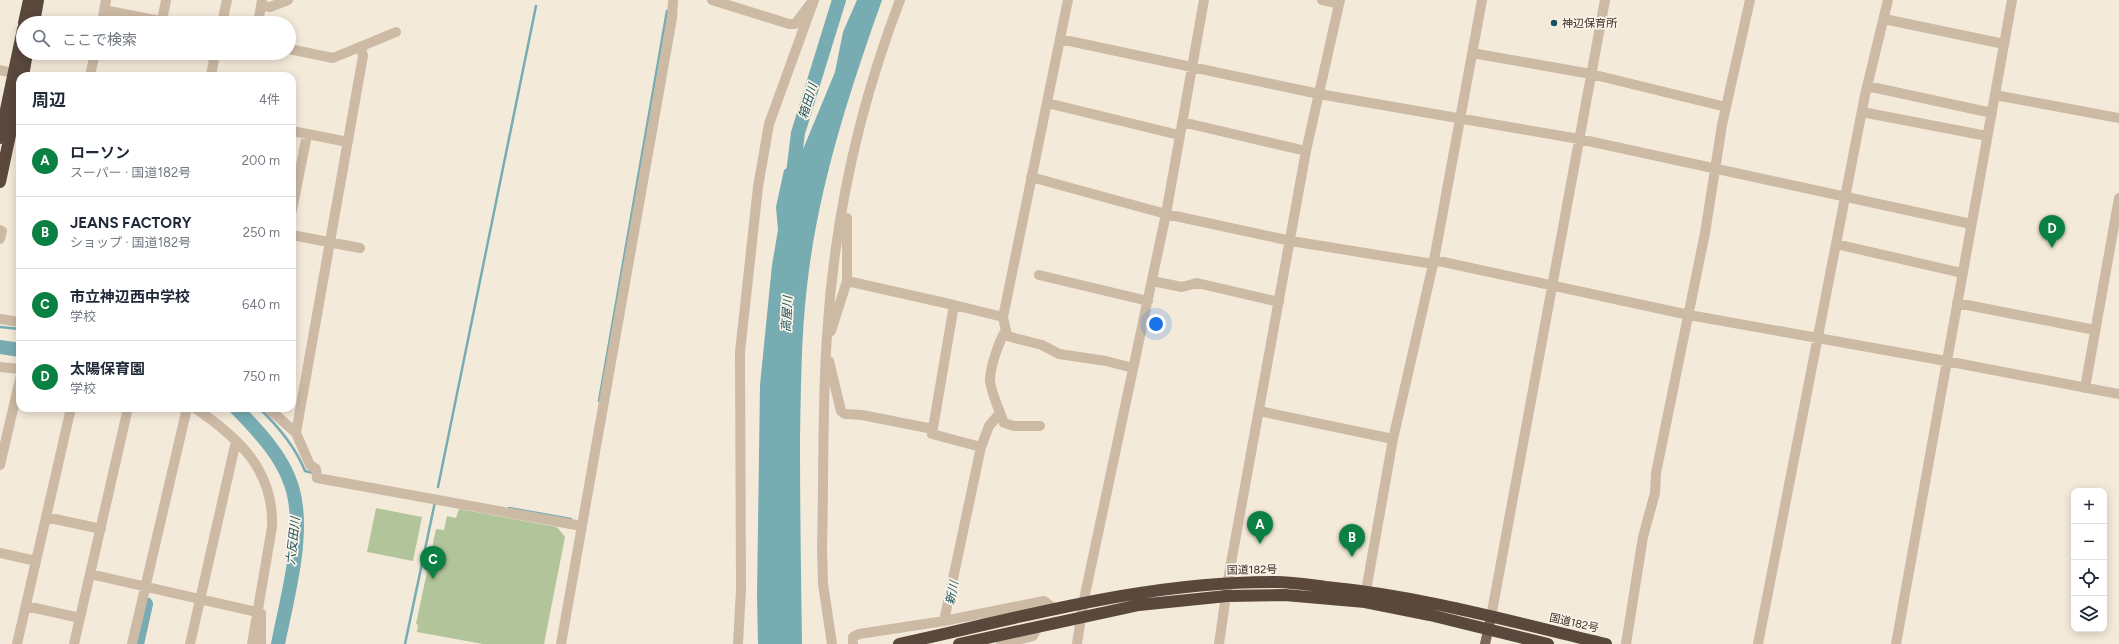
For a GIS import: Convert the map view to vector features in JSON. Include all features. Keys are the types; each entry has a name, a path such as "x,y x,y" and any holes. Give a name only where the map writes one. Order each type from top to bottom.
{"highway":[{"path":"26,16 29,0"},
{"path":"35,16 38,0"},
{"path":"22,60 22,72"},
{"path":"23,72 25,60"},
{"path":"0,138 16,92"},
{"path":"0,182 16,107"},
{"name":"国道182号","path":"899,644 1137,592 1228,583 1278,582 1366,591 1490,617 1606,644"},
{"path":"959,644 1037,628 1139,604 1227,596 1285,595 1366,602 1430,615 1548,644"}],"main road":[{"path":"1485,644 1490,617"}],"street":[{"path":"103,16 106,0"},
{"path":"166,0 166,16"},
{"path":"223,16 226,0"},
{"path":"259,16 262,3 270,7 288,0"},
{"path":"562,644 672,18 673,0"},
{"path":"712,0 789,24 795,24 814,0"},
{"path":"738,644 741,589 740,352 758,187 770,124 814,0"},
{"path":"832,644 823,584 822,547 826,359 833,270 858,131 885,39 900,0"},
{"path":"1068,0 1003,317 1006,336 1042,345 1059,354 1106,361 1133,368"},
{"path":"1077,644 1080,617 1166,214 1204,0"},
{"path":"1219,644 1228,583 1291,241 1306,151 1340,2 1322,0"},
{"path":"1366,591 1393,439 1433,262 1482,0"},
{"path":"1490,617 1605,0"},
{"path":"1626,644 1643,537 1655,493 1656,472 1690,315 1726,107 1750,0"},
{"path":"1758,644 1845,196 1862,112 1888,0"},
{"path":"1896,644 2012,0"},
{"path":"104,10 135,16"},
{"path":"1884,19 2004,44"},
{"path":"296,50 333,58 361,48 396,32"},
{"path":"1060,39 1319,94 1579,139 1971,224"},
{"path":"296,433 363,56 361,48"},
{"path":"1472,53 1591,74 1726,107"},
{"path":"91,72 93,60"},
{"path":"212,72 214,60"},
{"path":"0,70 16,74"},
{"path":"1868,86 1992,113"},
{"path":"1995,95 2119,118"},
{"path":"1047,103 1179,135"},
{"path":"1862,112 1987,136"},
{"path":"1182,122 1306,151"},
{"path":"296,132 348,142"},
{"path":"296,190 307,134"},
{"path":"1031,177 1166,214 1291,241 1433,262 1551,285 1690,315 2119,394"},
{"path":"2084,388 2119,198"},
{"path":"827,337 830,334 848,281 846,206 844,203"},
{"path":"0,230 2,231 0,239"},
{"path":"296,236 360,248"},
{"path":"1836,244 1962,273"},
{"path":"1039,275 1148,301"},
{"path":"848,281 1003,317"},
{"path":"1152,281 1182,287 1197,283 1279,302"},
{"path":"1957,303 2095,330"},
{"path":"954,305 932,434 981,447"},
{"path":"0,319 16,321"},
{"path":"1006,330 1001,338 990,379 1000,413 1004,423 1014,426 1040,426"},
{"path":"826,359 829,361 841,411 845,414 862,415 933,429"},
{"path":"0,367 16,369"},
{"path":"0,465 16,395"},
{"path":"1259,411 1393,439"},
{"path":"17,644 70,412"},
{"path":"74,644 127,412"},
{"path":"132,644 186,412"},
{"path":"201,412 214,421 236,441 261,472 268,490 272,508 266,570 252,644"},
{"path":"272,412 296,433 310,465 316,469 317,478 582,526"},
{"path":"944,621 973,478 981,447 989,426 1000,413"},
{"path":"190,644 236,441"},
{"path":"46,517 101,529"},
{"path":"0,553 36,561"},
{"path":"90,574 261,613 261,644"},
{"path":"853,644 853,637 859,634 944,621 1044,601 1056,610"},
{"path":"26,606 80,618"},
{"path":"1000,644 1033,636 1037,628"}],"green space":[{"path":"376,508 422,517 413,561 367,552"},
{"path":"459,509 557,527 565,537 544,644 483,644 417,632 418,625 416,624 436,529 444,530 447,516 456,518"}],"water":[{"name":"高屋川","path":"857,0 882,0 836,141 812,249 805,305 800,440 802,644 758,644 757,595 760,385 772,265 778,230 776,207 784,170 799,159 835,72 843,32"}],"waterway":[{"name":"箱田川","path":"792,181 798,133 839,0"},
{"path":"438,487 536,6"},
{"path":"599,401 667,11"},
{"path":"0,327 16,329"},
{"name":"六反田川","path":"0,347 16,349"},
{"name":"六反田川","path":"240,412 268,443 275,453 287,473 295,502 297,522 294,564 278,644"},
{"path":"263,412 286,437 305,471 313,473"},
{"path":"405,644 435,502"},
{"path":"509,508 571,519"},
{"name":"六反田川","path":"137,644 146,604"}],"place":[{"name":"神辺保育所","path":"1554,23"},
{"name":"太陽保育園","path":"2052,248"},
{"name":"ローソン","path":"1260,544"},
{"name":"JEANS FACTORY","path":"1352,557"},
{"name":"市立神辺西中学校","path":"433,579"}],"water label":[{"name":"新川","path":"952,593"}]}
